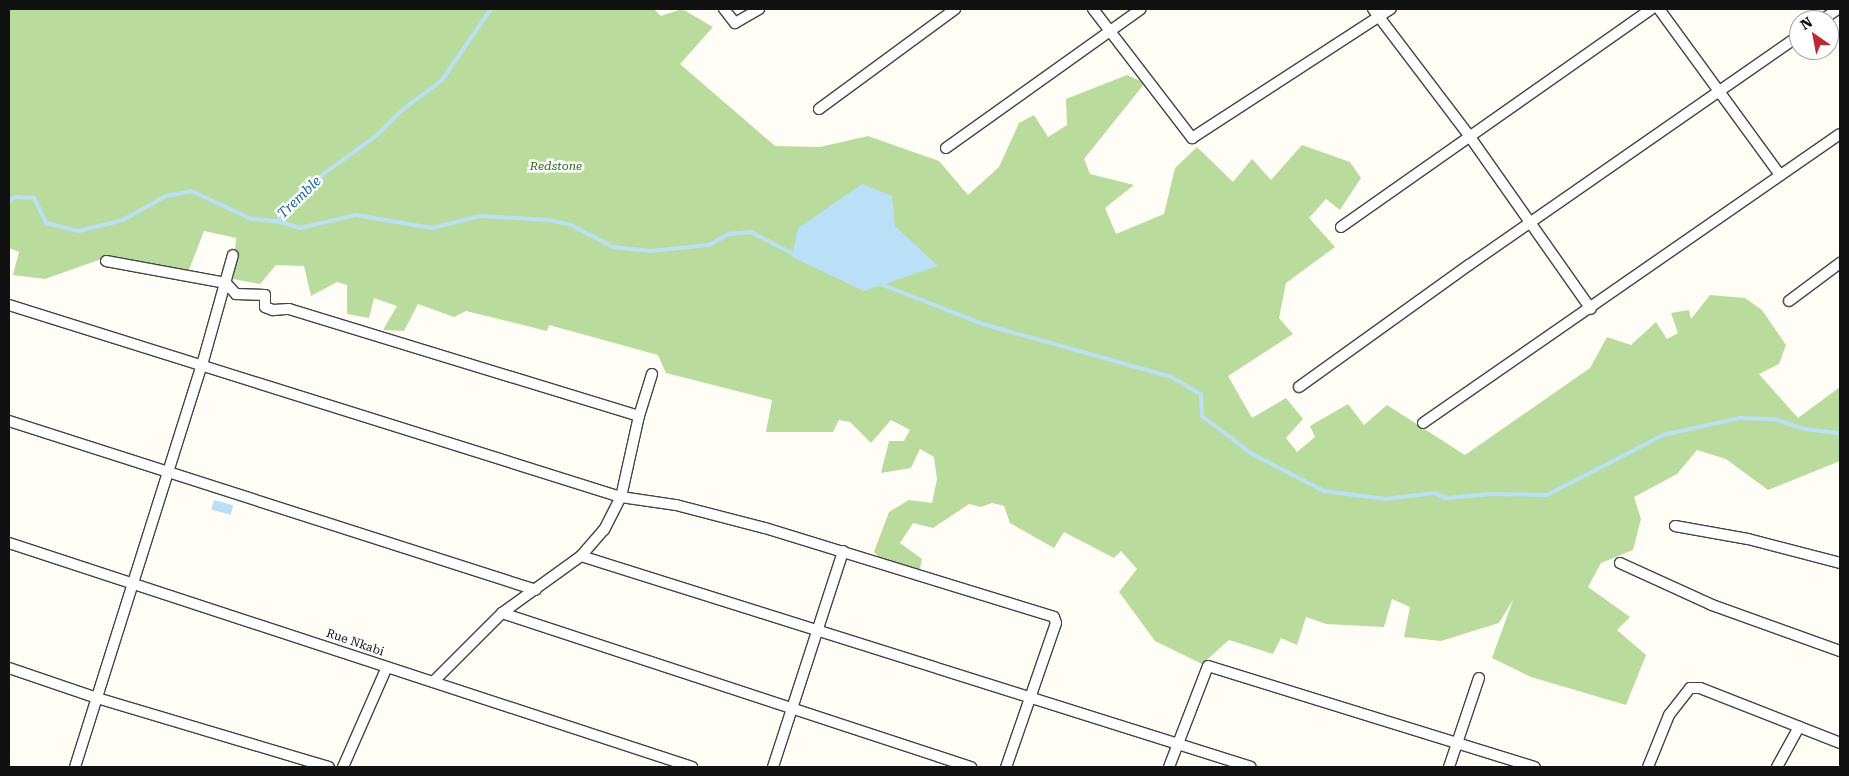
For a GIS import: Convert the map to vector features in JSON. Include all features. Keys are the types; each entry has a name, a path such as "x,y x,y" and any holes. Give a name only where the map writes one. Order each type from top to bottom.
{"street":[{"path":"724,9 735,23 759,9"},
{"path":"1093,9 1192,138 1376,13 1391,9"},
{"path":"946,148 1141,9"},
{"path":"1341,227 1651,9"},
{"path":"1660,9 1780,175"},
{"path":"819,109 950,10"},
{"path":"1376,13 1470,138 1591,309"},
{"path":"1299,387 1789,43"},
{"path":"1423,423 1591,309 1840,134"},
{"path":"75,767 202,365 233,255"},
{"path":"106,261 226,283 236,294 265,295 265,307 273,310 289,309 639,416"},
{"path":"1789,300 1840,263"},
{"path":"9,305 621,497 676,505 844,551 1054,617 1056,622 1032,698 1006,767"},
{"path":"433,682 502,613 581,556 604,530 621,497 639,416 652,374"},
{"path":"9,421 168,470 536,590"},
{"path":"1674,526 1748,538 1840,563"},
{"name":"Rue Nkabi","path":"9,543 433,682 667,763 692,767"},
{"path":"773,767 844,551"},
{"path":"581,556 818,629 1177,745 1251,767"},
{"path":"1620,564 1712,605 1840,650"},
{"path":"502,613 970,767"},
{"path":"1168,767 1208,666 1535,767"},
{"path":"343,767 387,667"},
{"path":"9,668 97,698 329,767"},
{"path":"1449,767 1479,678"},
{"path":"1648,767 1669,715 1690,688 1700,688 1840,743"},
{"path":"1777,767 1799,727"}],"green space":[{"name":"Redstone","path":"9,9 654,9 661,16 682,9 713,27 680,64 775,146 820,147 868,136 939,161 968,195 999,167 1019,123 1034,115 1048,137 1067,125 1066,99 1127,75 1145,83 1084,159 1090,174 1134,185 1105,208 1116,234 1164,214 1175,168 1197,147 1233,182 1252,159 1271,180 1302,145 1350,162 1361,178 1340,210 1326,199 1309,218 1335,247 1286,283 1279,318 1293,334 1228,376 1252,418 1286,398 1303,419 1286,438 1297,452 1315,437 1310,426 1348,404 1364,425 1387,405 1465,455 1590,368 1607,337 1631,345 1656,322 1667,339 1678,333 1671,313 1689,310 1691,319 1710,295 1745,298 1762,310 1786,345 1779,364 1759,374 1798,418 1840,387 1840,461 1768,490 1726,459 1697,450 1677,474 1634,497 1641,519 1633,550 1601,563 1588,587 1630,617 1617,630 1646,655 1626,705 1531,677 1492,658 1513,600 1499,623 1441,641 1404,637 1410,607 1392,599 1384,627 1326,624 1306,617 1297,645 1281,638 1273,654 1229,640 1202,664 1155,641 1119,592 1137,569 1121,551 1114,558 1064,532 1054,548 1010,523 1004,506 992,503 981,507 969,504 933,528 913,523 900,543 922,559 919,573 883,561 874,552 889,512 909,500 932,503 937,479 934,457 920,449 911,468 881,473 889,441 904,441 910,430 891,420 871,443 850,422 839,420 833,432 766,432 772,400 666,373 658,355 549,325 547,331 466,311 454,317 418,304 404,331 383,330 397,306 374,298 369,318 347,314 347,285 337,282 311,296 304,266 276,265 260,284 233,279 236,238 204,231 187,275 107,257 45,279 13,275 19,252 9,248"}],"water":[{"path":"862,184 892,196 895,226 938,266 864,291 792,257 798,228"},
{"path":"214,500 233,505 231,515 211,510"}],"waterway":[{"name":"Tremble","path":"9,201 15,197 34,198 46,223 79,231 123,220 166,196 191,191 252,219 277,221 322,175 377,135 401,111 442,80 491,9"},
{"path":"277,221 300,228 356,215 432,228 480,216 549,220 571,225 613,247 651,251 709,245 729,234 751,232 796,255"},
{"path":"878,283 983,324 1171,377 1201,394 1202,416 1252,454 1324,491 1385,499 1434,493 1446,498 1491,494 1547,495 1663,435 1740,418 1774,419 1805,429 1840,433"}]}
